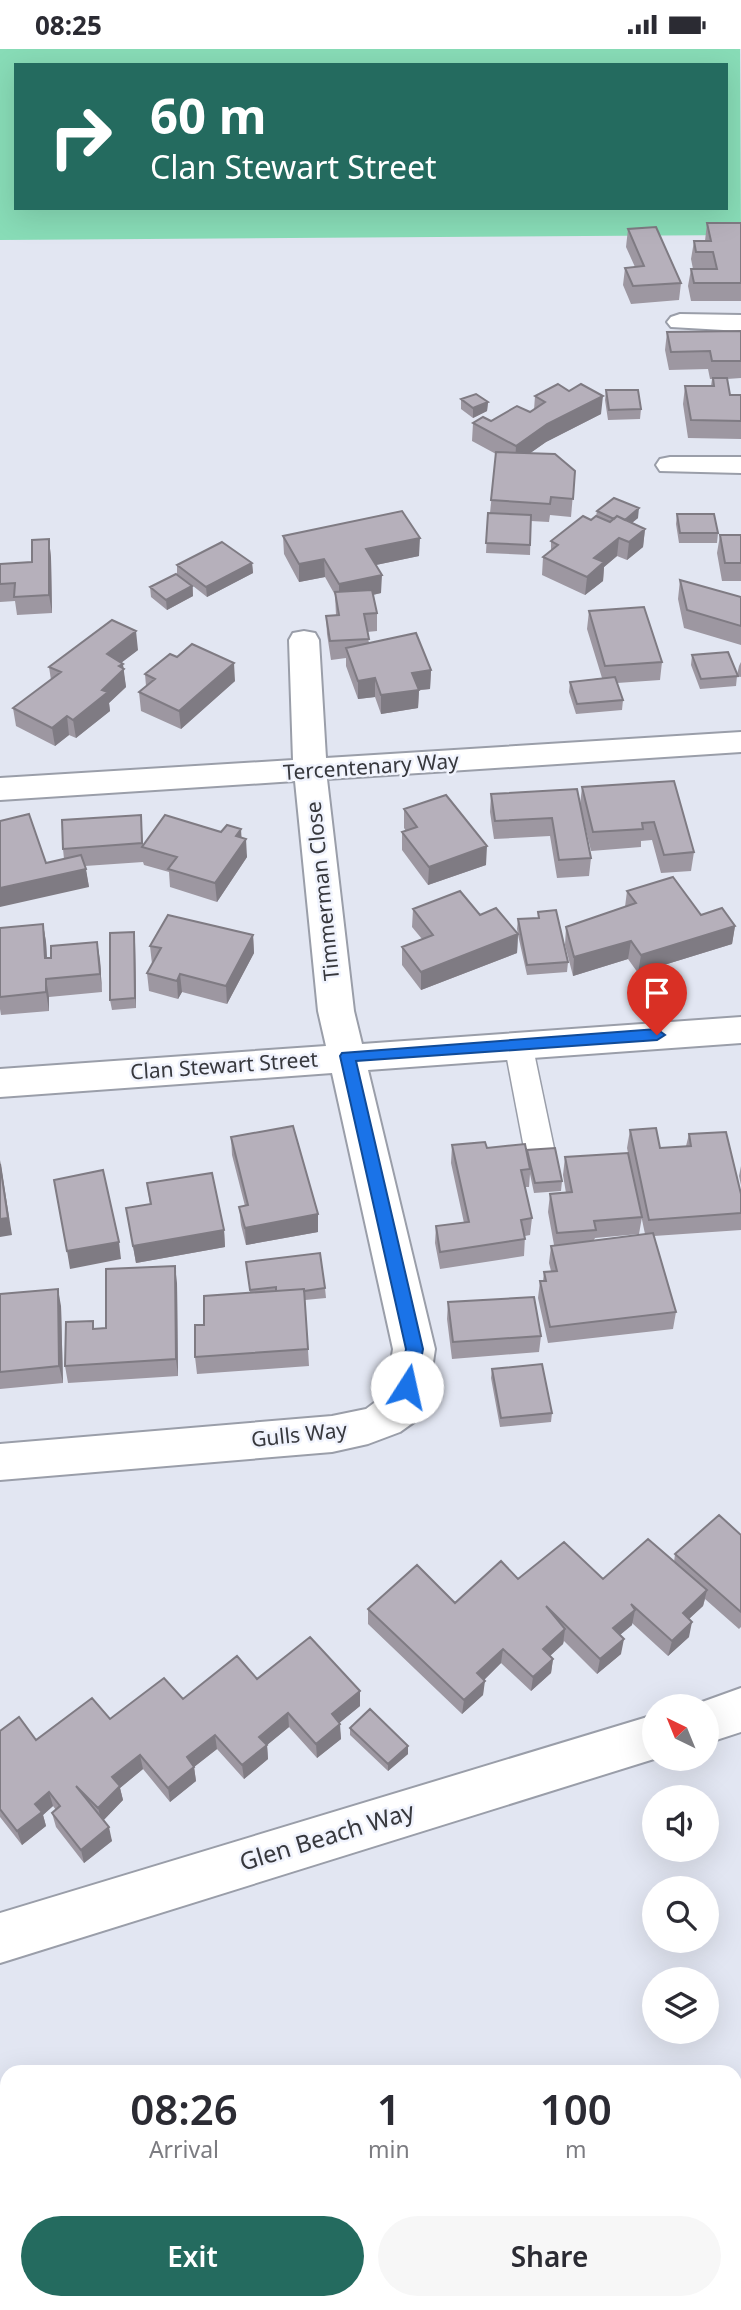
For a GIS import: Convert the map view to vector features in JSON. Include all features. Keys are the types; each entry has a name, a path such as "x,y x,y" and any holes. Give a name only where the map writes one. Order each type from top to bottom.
{"street":[{"path":"680,322 741,323"},
{"path":"670,465 741,464"},
{"name":"Timmerman Close","path":"304,640 310,771 336,1011 348,1056"},
{"name":"Tercentenary Way","path":"0,789 741,742"},
{"name":"Clan Stewart Street","path":"0,1083 348,1056 741,1030"},
{"name":"Gulls Way","path":"0,1462 332,1434 371,1426 400,1408 414,1349 348,1056"},
{"path":"719,1717 741,1710"},
{"name":"Glen Beach Way","path":"0,1938 642,1741"}],"lane":[{"path":"518,1044 540,1153"}],"green space":[{"path":"0,49 740,49 741,235 0,240"}],"building":[{"path":"707,223 741,223 741,283 694,283 691,269 717,269 713,252 696,252 694,241 711,241"},
{"path":"656,227 681,283 633,286 625,268 644,266 628,229"},
{"path":"741,331 741,361 712,361 710,351 671,352 667,332"},
{"path":"713,378 727,378 730,395 741,395 741,421 691,420 685,386 714,386"},
{"path":"558,384 569,391 581,384 603,396 547,424 516,446 473,423 483,417 491,421 517,406 530,412 545,402 535,396"},
{"path":"606,390 638,390 641,409 609,410"},
{"path":"476,394 488,402 473,408 461,399"},
{"path":"496,452 555,454 575,471 573,499 551,497 550,504 491,500"},
{"path":"614,498 639,508 625,520 617,516 614,519 597,511"},
{"path":"402,511 420,538 366,549 382,575 339,584 324,559 299,564 283,536"},
{"path":"488,513 531,515 530,545 486,543"},
{"path":"677,514 714,514 718,533 680,533"},
{"path":"583,516 591,520 596,516 610,522 617,516 645,529 629,542 619,538 594,558 604,562 587,577 543,557 558,545 551,541"},
{"path":"720,535 741,535 741,563 725,563"},
{"path":"49,539 49,595 14,597 15,583 0,584 0,564 32,562 32,540"},
{"path":"222,542 252,563 206,587 177,565"},
{"path":"176,574 192,586 166,600 150,587"},
{"path":"680,580 741,597 741,626 687,610"},
{"path":"372,590 377,613 364,614 369,639 330,641 326,616 339,615 335,592"},
{"path":"644,607 662,662 605,666 589,611"},
{"path":"112,620 136,631 107,654 123,664 119,666 124,669 102,690 108,692 73,720 67,716 52,728 13,708 61,672 49,667"},
{"path":"416,633 431,670 412,673 419,690 381,695 375,678 358,681 346,648"},
{"path":"192,644 234,663 179,711 139,692 155,679 145,674 170,654 177,657"},
{"path":"728,652 738,676 701,679 692,655"},
{"path":"615,677 623,700 577,704 570,682"},
{"path":"674,781 694,852 664,855 654,822 642,823 643,829 593,832 582,787"},
{"path":"577,789 591,858 559,860 552,818 495,821 491,794"},
{"path":"446,795 487,846 429,867 402,832 417,827 404,809"},
{"path":"29,814 46,863 81,855 86,869 0,888 0,821"},
{"path":"141,815 142,843 63,849 62,820"},
{"path":"165,815 221,832 227,825 241,829 236,836 246,839 215,883 168,869 177,857 142,847"},
{"path":"673,877 701,915 722,908 735,926 641,955 631,941 574,957 566,927 636,903 627,891"},
{"path":"460,891 480,915 496,908 518,934 421,972 402,947 433,935 413,909"},
{"path":"556,910 568,962 527,965 518,919 539,918 538,912"},
{"path":"168,915 253,935 226,986 180,974 177,981 147,973 161,948 150,946"},
{"path":"43,924 45,958 51,958 51,946 97,942 100,974 46,979 46,992 0,997 0,928"},
{"path":"134,932 135,998 110,1000 110,933"},
{"path":"293,1126 318,1214 245,1228 239,1207 248,1205 231,1137"},
{"path":"656,1128 660,1148 691,1146 689,1134 726,1132 741,1194 741,1213 649,1220 630,1130"},
{"path":"485,1142 487,1148 525,1144 530,1169 521,1170 532,1218 521,1220 525,1239 440,1252 436,1226 469,1222 452,1145"},
{"path":"555,1148 562,1181 535,1183 527,1150"},
{"path":"628,1153 642,1217 594,1221 596,1230 557,1233 550,1194 572,1192 565,1157"},
{"path":"0,1164 8,1218 0,1219"},
{"path":"103,1170 119,1242 67,1251 54,1180"},
{"path":"212,1173 224,1230 133,1246 126,1208 151,1204 147,1183"},
{"path":"653,1233 676,1312 550,1327 540,1281 546,1281 544,1272 557,1271 551,1246"},
{"path":"320,1253 325,1288 304,1291 276,1291 276,1287 250,1290 246,1262"},
{"path":"175,1266 176,1359 65,1366 66,1322 93,1321 93,1329 106,1328 106,1269"},
{"path":"58,1289 59,1366 0,1372 0,1294"},
{"path":"304,1289 308,1349 195,1357 195,1325 204,1325 204,1296"},
{"path":"534,1297 541,1336 453,1342 448,1302"},
{"path":"542,1364 552,1413 501,1418 492,1369"},
{"path":"719,1515 741,1535 741,1612 675,1554"},
{"path":"648,1539 707,1590 683,1613 692,1622 672,1641 631,1604 635,1610 613,1628 624,1639 600,1659 546,1606 565,1629 543,1649 553,1659 533,1677 503,1649 477,1673 485,1681 464,1700 368,1609 417,1565 455,1603 501,1561 518,1579 564,1542 603,1579"},
{"path":"310,1637 360,1691 332,1714 340,1724 316,1744 288,1713 259,1737 267,1745 242,1765 215,1735 187,1757 194,1767 168,1788 140,1755 112,1777 120,1786 98,1808 76,1786 109,1827 81,1850 52,1813 60,1806 49,1792 35,1804 42,1812 17,1831 0,1809 0,1731 19,1717 36,1740 92,1698 110,1719 164,1678 183,1699 237,1656 257,1679"},
{"path":"370,1709 408,1746 388,1764 350,1728"}],"route":[{"path":"407,1387 414,1349 348,1056 657,1035"}]}
